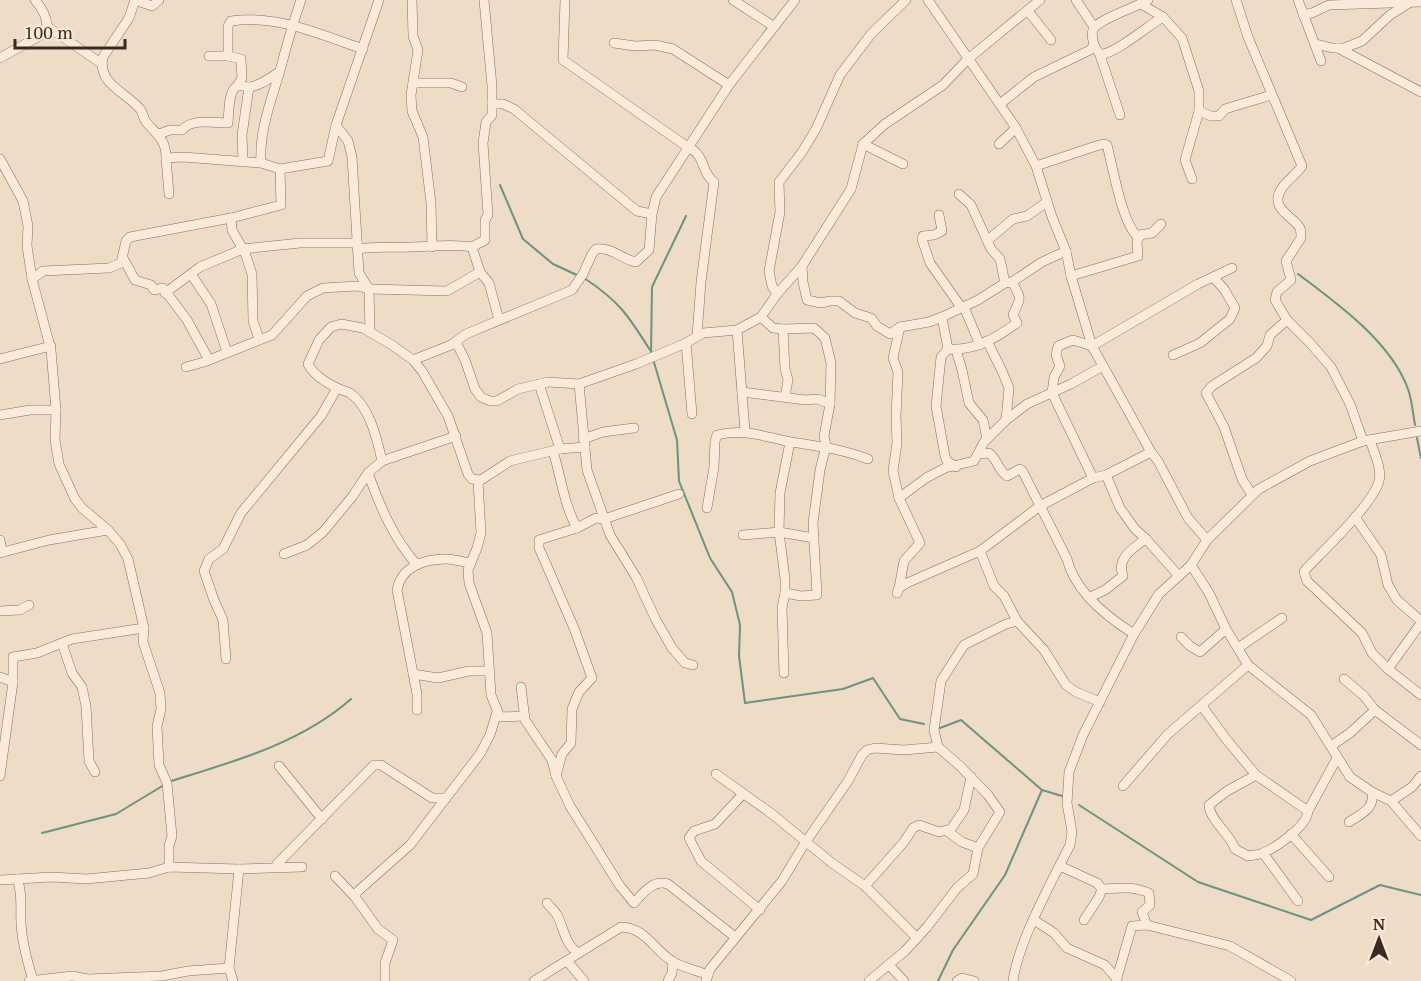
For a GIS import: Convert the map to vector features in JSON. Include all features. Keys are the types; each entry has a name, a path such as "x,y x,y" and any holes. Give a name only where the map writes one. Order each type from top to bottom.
{"street":[{"path":"0,58 45,33 48,27 47,20 35,0"},
{"path":"159,0 152,6 135,0 129,18 103,57 102,64 113,88 140,109 145,121 159,134 166,150 169,194"},
{"path":"261,163 260,149 266,114 301,0"},
{"path":"166,158 261,163 280,169 328,161 336,125 379,0"},
{"path":"412,0 412,36 418,50 412,83 412,111 423,137 429,180 432,247"},
{"path":"165,293 200,267 243,249 300,243 432,247 455,244 472,247 485,240 485,220 488,214 483,142 486,122 492,115 492,102 484,0"},
{"path":"566,0 562,60 695,150 701,158 705,171 714,182 701,282 697,336"},
{"path":"733,0 773,26"},
{"path":"413,360 456,342 466,334 572,290 596,249 611,250 624,260 636,262 649,250 656,197 729,84 795,0"},
{"path":"777,294 772,286 769,271 780,212 779,182 816,129 840,75 871,34 906,0"},
{"path":"927,0 1016,128 1036,166 1066,251 1092,346 1188,518 1207,540"},
{"path":"1076,0 1094,27"},
{"path":"1119,0 1127,9"},
{"path":"1236,0 1271,95 1302,166 1281,189 1278,203 1286,217 1300,228 1301,238 1286,261 1291,280 1277,292 1275,300 1287,320 1331,367 1379,468 1379,480 1375,490 1355,517 1306,569 1305,577 1362,633 1372,653 1421,695"},
{"path":"1298,0 1316,44 1320,61"},
{"path":"1120,115 1100,55 1094,45 1092,33 1094,27 1144,2 1163,17 1182,38 1199,91 1199,111 1185,160 1192,179"},
{"path":"1303,15 1329,5 1421,2"},
{"path":"1316,44 1344,48 1362,41 1390,15 1409,3"},
{"path":"456,342 475,389 481,397 497,401 518,389 548,382 579,384 627,368 686,343 703,333 737,330 761,317 777,294 802,266 851,189 863,144 885,124 943,85 968,59 1034,4 1051,40"},
{"path":"1100,55 1110,53 1163,17"},
{"path":"228,56 228,26 231,21 262,20 292,26 363,49"},
{"path":"48,27 102,64"},
{"path":"614,43 635,46 655,45 673,50 729,84"},
{"path":"1000,104 1034,78 1090,50 1094,45"},
{"path":"1338,48 1421,92"},
{"path":"159,134 170,130 182,130 187,124 193,122 228,123 231,92 242,78 242,61 238,57 209,56"},
{"path":"238,85 249,87 264,82 279,72"},
{"path":"412,83 451,83 462,87"},
{"path":"243,162 242,135 249,87"},
{"path":"1199,111 1211,116 1219,116 1225,109 1271,95"},
{"path":"492,102 514,109 638,211 652,214"},
{"path":"336,125 348,141 352,157 359,273 369,289 370,332"},
{"path":"999,144 1016,128"},
{"path":"863,144 903,164"},
{"path":"1036,166 1096,146 1107,146 1120,198 1132,231 1138,238 1138,256 1071,276"},
{"path":"0,159 23,201 28,226 27,246 32,279 51,346 56,410 55,440 59,464 82,508 108,530 120,544 128,559 144,628 143,642 160,693 161,709 157,726 159,765 167,783 172,836 169,846 169,867"},
{"path":"32,279 43,271 109,268 121,263 126,242 130,237 231,218 281,205 280,169"},
{"path":"956,467 947,461 945,456 936,406 940,357 952,349 984,343 1017,322 1013,315 1019,306 1019,294 1009,283 1000,259 991,249 971,205 959,194"},
{"path":"988,240 1013,219 1027,216 1047,202"},
{"path":"939,214 942,231 934,235 923,236 922,239 930,262 963,307 1002,370 1009,388 1006,420"},
{"path":"231,218 232,230 243,249 252,274 253,321 259,339"},
{"path":"1138,238 1140,235 1152,233 1161,224"},
{"path":"472,247 480,273 489,283 499,320"},
{"path":"802,266 807,300 821,303 839,301 855,314 871,318 877,326 890,334 900,327 942,317 1066,251"},
{"path":"123,258 135,280 151,285 154,290 163,288 187,320 209,360"},
{"path":"1093,478 1052,393 1054,377 1060,366 1056,355 1058,346 1073,340 1092,346 1232,267"},
{"path":"186,367 272,335 307,296 323,288 357,286 369,289 447,291 480,273"},
{"path":"191,274 211,304 227,352"},
{"path":"1173,355 1200,343 1234,314 1235,308 1224,289 1213,277"},
{"path":"761,317 773,328 814,328 825,338 831,363 830,404 824,436 826,446 816,493 813,523 817,595 801,596 785,593"},
{"path":"942,317 952,349 962,370 969,403 983,420 987,439"},
{"path":"1252,495 1242,479 1224,427 1206,393 1212,386 1257,358 1267,346 1270,335 1287,320"},
{"path":"382,461 375,432 360,403 350,393 337,388 311,371 308,364 319,340 331,327 340,324 363,328 413,360 441,404 472,479 478,481 489,476 510,461 584,443 603,432 634,428"},
{"path":"900,327 893,358 898,372 897,443 894,471 899,498 920,543 904,561 898,590 907,583 980,551 1040,506 1093,478 1106,475 1151,452"},
{"path":"783,329 785,369 788,380 785,397"},
{"path":"737,330 745,432"},
{"path":"686,343 692,414"},
{"path":"0,358 51,346"},
{"path":"899,498 926,478 945,468 974,461 987,439 1027,404 1103,366"},
{"path":"539,384 557,450 567,498 567,510 577,528"},
{"path":"579,384 587,470 610,535 636,577 672,648 686,663 693,664"},
{"path":"226,659 223,620 204,570 206,565 209,559 223,549 241,513 321,416 337,388"},
{"path":"742,392 805,400 818,399 830,404"},
{"path":"0,415 30,410 56,410"},
{"path":"1013,981 1015,966 1034,920 1070,844 1072,832 1067,803 1070,772 1083,735 1134,634 1159,594 1191,565 1207,540 1252,495 1310,461 1366,441 1421,431"},
{"path":"707,508 717,435 745,432 790,442 826,446 868,459"},
{"path":"284,554 307,544 323,532 352,497 368,473 382,461 456,436"},
{"path":"784,673 782,608 785,579 779,532 780,494 790,442"},
{"path":"979,454 989,453 994,456 1007,476 1020,470 1023,472 1067,559 1070,570 1089,597 1109,619 1134,634"},
{"path":"368,473 388,522 404,550 417,565"},
{"path":"1106,475 1120,508 1135,529 1146,538 1179,576"},
{"path":"478,481 481,532 470,563 469,584 487,633 490,695 500,717 525,716"},
{"path":"556,776 562,754 571,743 572,709 579,692 592,678 574,628 539,548 539,540 577,528 596,518 604,519 679,494"},
{"path":"1355,517 1381,555 1388,585 1397,600 1421,622 1388,669"},
{"path":"0,540 1,552 49,540 108,530"},
{"path":"743,535 779,532 814,538"},
{"path":"1089,597 1123,576 1120,568 1122,562 1129,552 1146,538"},
{"path":"980,551 994,586 1004,596 1017,621 1044,650 1066,685 1100,702"},
{"path":"417,710 417,694 397,590 399,580 404,573 431,560 448,559 470,563"},
{"path":"1191,565 1248,664 1311,715 1350,777 1372,792 1391,801 1421,836"},
{"path":"0,612 20,610 28,605"},
{"path":"1238,648 1282,618"},
{"path":"869,981 917,938 957,888 973,874 978,848 1000,812 988,795 960,765 938,747 934,730 941,681 964,645 1006,624 1017,621"},
{"path":"0,776 13,682 13,657 37,652 72,639 144,628"},
{"path":"1181,637 1200,652 1226,629"},
{"path":"62,644 72,673 82,687 86,706 89,760 95,772"},
{"path":"1123,786 1168,734 1248,664"},
{"path":"413,675 438,678 469,671 489,671"},
{"path":"0,677 13,682"},
{"path":"1344,679 1364,696 1375,710 1421,745"},
{"path":"521,687 525,720 552,760 556,776 588,837 634,903 655,884 662,882 668,884 735,937"},
{"path":"1202,705 1226,740 1256,775 1308,811"},
{"path":"1331,746 1350,733 1375,710"},
{"path":"355,897 357,892 410,845 480,754 490,735 497,712"},
{"path":"534,981 621,927 629,927 638,931 650,939 673,962 707,978 710,969 782,881 867,750 938,747"},
{"path":"1256,775 1227,791 1209,805 1209,810 1233,840 1235,849 1248,856 1263,853 1291,834 1307,818 1308,811 1337,758"},
{"path":"276,864 374,765 381,765 432,798 446,798"},
{"path":"279,766 322,819"},
{"path":"716,774 865,886 917,938"},
{"path":"1391,801 1412,787 1421,776"},
{"path":"865,886 900,847 913,828 919,825 939,832 951,829 964,810 971,777"},
{"path":"1349,822 1369,809 1373,799 1372,792"},
{"path":"743,794 715,824 694,831 689,838 701,861 760,910"},
{"path":"947,831 962,842 978,848"},
{"path":"1291,834 1329,878"},
{"path":"1263,853 1298,901"},
{"path":"1059,866 1097,883 1102,888 1132,887 1149,892 1150,905 1142,912 1147,924"},
{"path":"0,880 52,877 86,879 149,873 169,867 238,869 302,867"},
{"path":"233,981 229,968 238,869"},
{"path":"335,876 355,897 378,929 393,940 385,963 385,981"},
{"path":"17,879 21,888 21,923 31,980 72,976 87,980 162,976 188,971 229,968"},
{"path":"1084,920 1102,888"},
{"path":"547,903 557,914 563,931 574,950 579,954"},
{"path":"1034,920 1054,933 1068,948 1105,965 1117,980"},
{"path":"1117,980 1132,926 1147,924 1230,946 1292,981"},
{"path":"568,962 584,981"},
{"path":"668,981 672,973 673,962"},
{"path":"889,965 904,981"},
{"path":"957,981 962,978 974,981"}],"waterway":[{"path":"500,185 523,239 553,264 579,276"},
{"path":"651,353 652,287 686,216"},
{"path":"1298,274 1361,325 1389,355 1408,389 1415,425"},
{"path":"584,278 606,294 622,310 650,350"},
{"path":"653,359 677,440 679,481 710,558 732,592 740,625 739,656 745,703 843,689 873,678 900,719 924,724"},
{"path":"1417,438 1421,458"},
{"path":"168,782 241,759 288,740 331,715 351,699"},
{"path":"936,727 940,728 961,720 1042,790 1062,796"},
{"path":"42,833 116,814 164,785"},
{"path":"938,981 953,950 1005,875 1042,790"},
{"path":"1079,805 1198,882 1311,920 1380,885 1421,895"}]}
